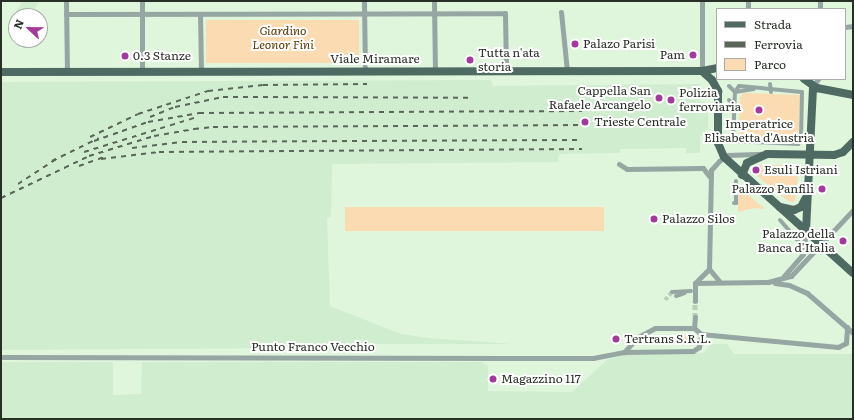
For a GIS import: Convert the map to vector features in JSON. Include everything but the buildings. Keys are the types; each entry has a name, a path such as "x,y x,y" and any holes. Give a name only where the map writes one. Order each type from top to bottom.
{"main road":[{"name":"Viale Miramare","path":"1,72 435,70 702,71 716,68"},
{"path":"702,71 712,80 718,91 718,143 724,157 742,175 853,273"},
{"path":"805,80 813,86 853,95"},
{"path":"806,231 808,154 813,86"},
{"path":"742,175 747,163 767,154 839,154 853,142"},
{"path":"778,206 794,210 801,207 806,198"}],"street":[{"path":"66,1 67,72"},
{"path":"142,1 142,71"},
{"path":"364,1 365,71"},
{"path":"434,1 435,70"},
{"path":"702,1 702,71"},
{"path":"561,12 567,71"},
{"path":"66,14 505,13 506,70"},
{"path":"200,14 201,71"},
{"path":"813,86 817,80"},
{"path":"729,86 735,92"},
{"path":"733,141 735,92 739,86 756,89"},
{"path":"727,141 733,141 742,145 769,144 796,146 801,140 803,92 771,88 750,89"},
{"path":"729,100 734,104"},
{"path":"734,117 739,117"},
{"path":"720,282 709,269 710,176 715,165 724,157 737,154 767,154"},
{"path":"619,164 627,169 703,168 710,176"},
{"path":"734,203 736,203 736,181"},
{"path":"768,282 790,276 853,210"},
{"path":"780,220 798,241"},
{"path":"768,282 785,276 798,262 805,247 806,231"},
{"path":"695,301 695,283 709,269"},
{"path":"695,283 768,282 789,285 807,293 853,333"},
{"path":"672,292 690,291 676,296"},
{"path":"694,328 695,317"},
{"path":"624,352 638,337 655,328 694,328 701,334 838,347 846,343 847,327"},
{"name":"Punto Franco Vecchio","path":"1,357 593,358 624,352 693,350 699,347 701,334"}],"shaded area":[{"path":"22,1 39,1 35,8 18,8"},
{"path":"491,80 493,86 700,84 700,101 705,101 705,106 708,107 708,130 705,130 705,136 700,136 700,153 686,153 686,148 620,149 620,153 559,154 558,162 332,164 331,217 327,218 330,306 401,334 429,338 512,344 304,344 303,348 1,350 1,82"},
{"path":"711,344 727,344 734,354 853,354 853,419 1,419 1,362 113,362 113,395 141,394 142,362 482,362 488,366 488,391 572,392 608,359 626,354 703,353"}],"green space":[{"name":"Giardino Leonor Fini","path":"206,20 359,20 359,63 206,63"},
{"path":"743,93 800,95 798,141 744,141 739,131 740,98"},
{"path":"759,165 787,165 794,170 798,177 795,202 788,201 756,175"},
{"path":"738,186 765,209 754,208 738,212"},
{"path":"345,207 604,207 604,231 345,231"},
{"path":"694,335 696,339 693,343 656,343 653,341 657,337"}],"tunnel":[{"path":"665,300 672,292"},
{"path":"695,301 695,317"}],"railway":[{"path":"90,137 138,114 208,91 263,85 367,84"},
{"path":"150,117 175,107 223,97 472,98"},
{"path":"94,141 148,122 199,113 582,111"},
{"path":"84,152 197,117"},
{"path":"1,198 89,156 154,136 194,129 213,127 582,125"},
{"path":"52,161 99,138"},
{"path":"132,148 182,142 582,140"},
{"path":"101,159 159,152 582,149"},
{"path":"79,166 106,156"},
{"path":"18,184 56,159"}],"place":[{"name":"Palazo Parisi","path":"575,44"},
{"name":"Pam","path":"693,55"},
{"name":"0.3 Stanze","path":"125,56"},
{"name":"Tutta n'ata storia","path":"470,60"},
{"name":"Cappella San Rafaele Arcangelo","path":"659,98"},
{"name":"Polizia ferroviaria","path":"671,100"},
{"name":"Imperatrice Elisabetta d'Austria","path":"759,110"},
{"name":"Trieste Centrale","path":"585,122"},
{"name":"Esuli Istriani","path":"756,170"},
{"name":"Palazzo Panfili","path":"822,189"},
{"name":"Palazzo Silos","path":"654,219"},
{"name":"Palazzo della Banca d'Italia","path":"843,241"},
{"name":"Tertrans S.R.L.","path":"616,339"},
{"name":"Magazzino 117","path":"493,379"}]}
